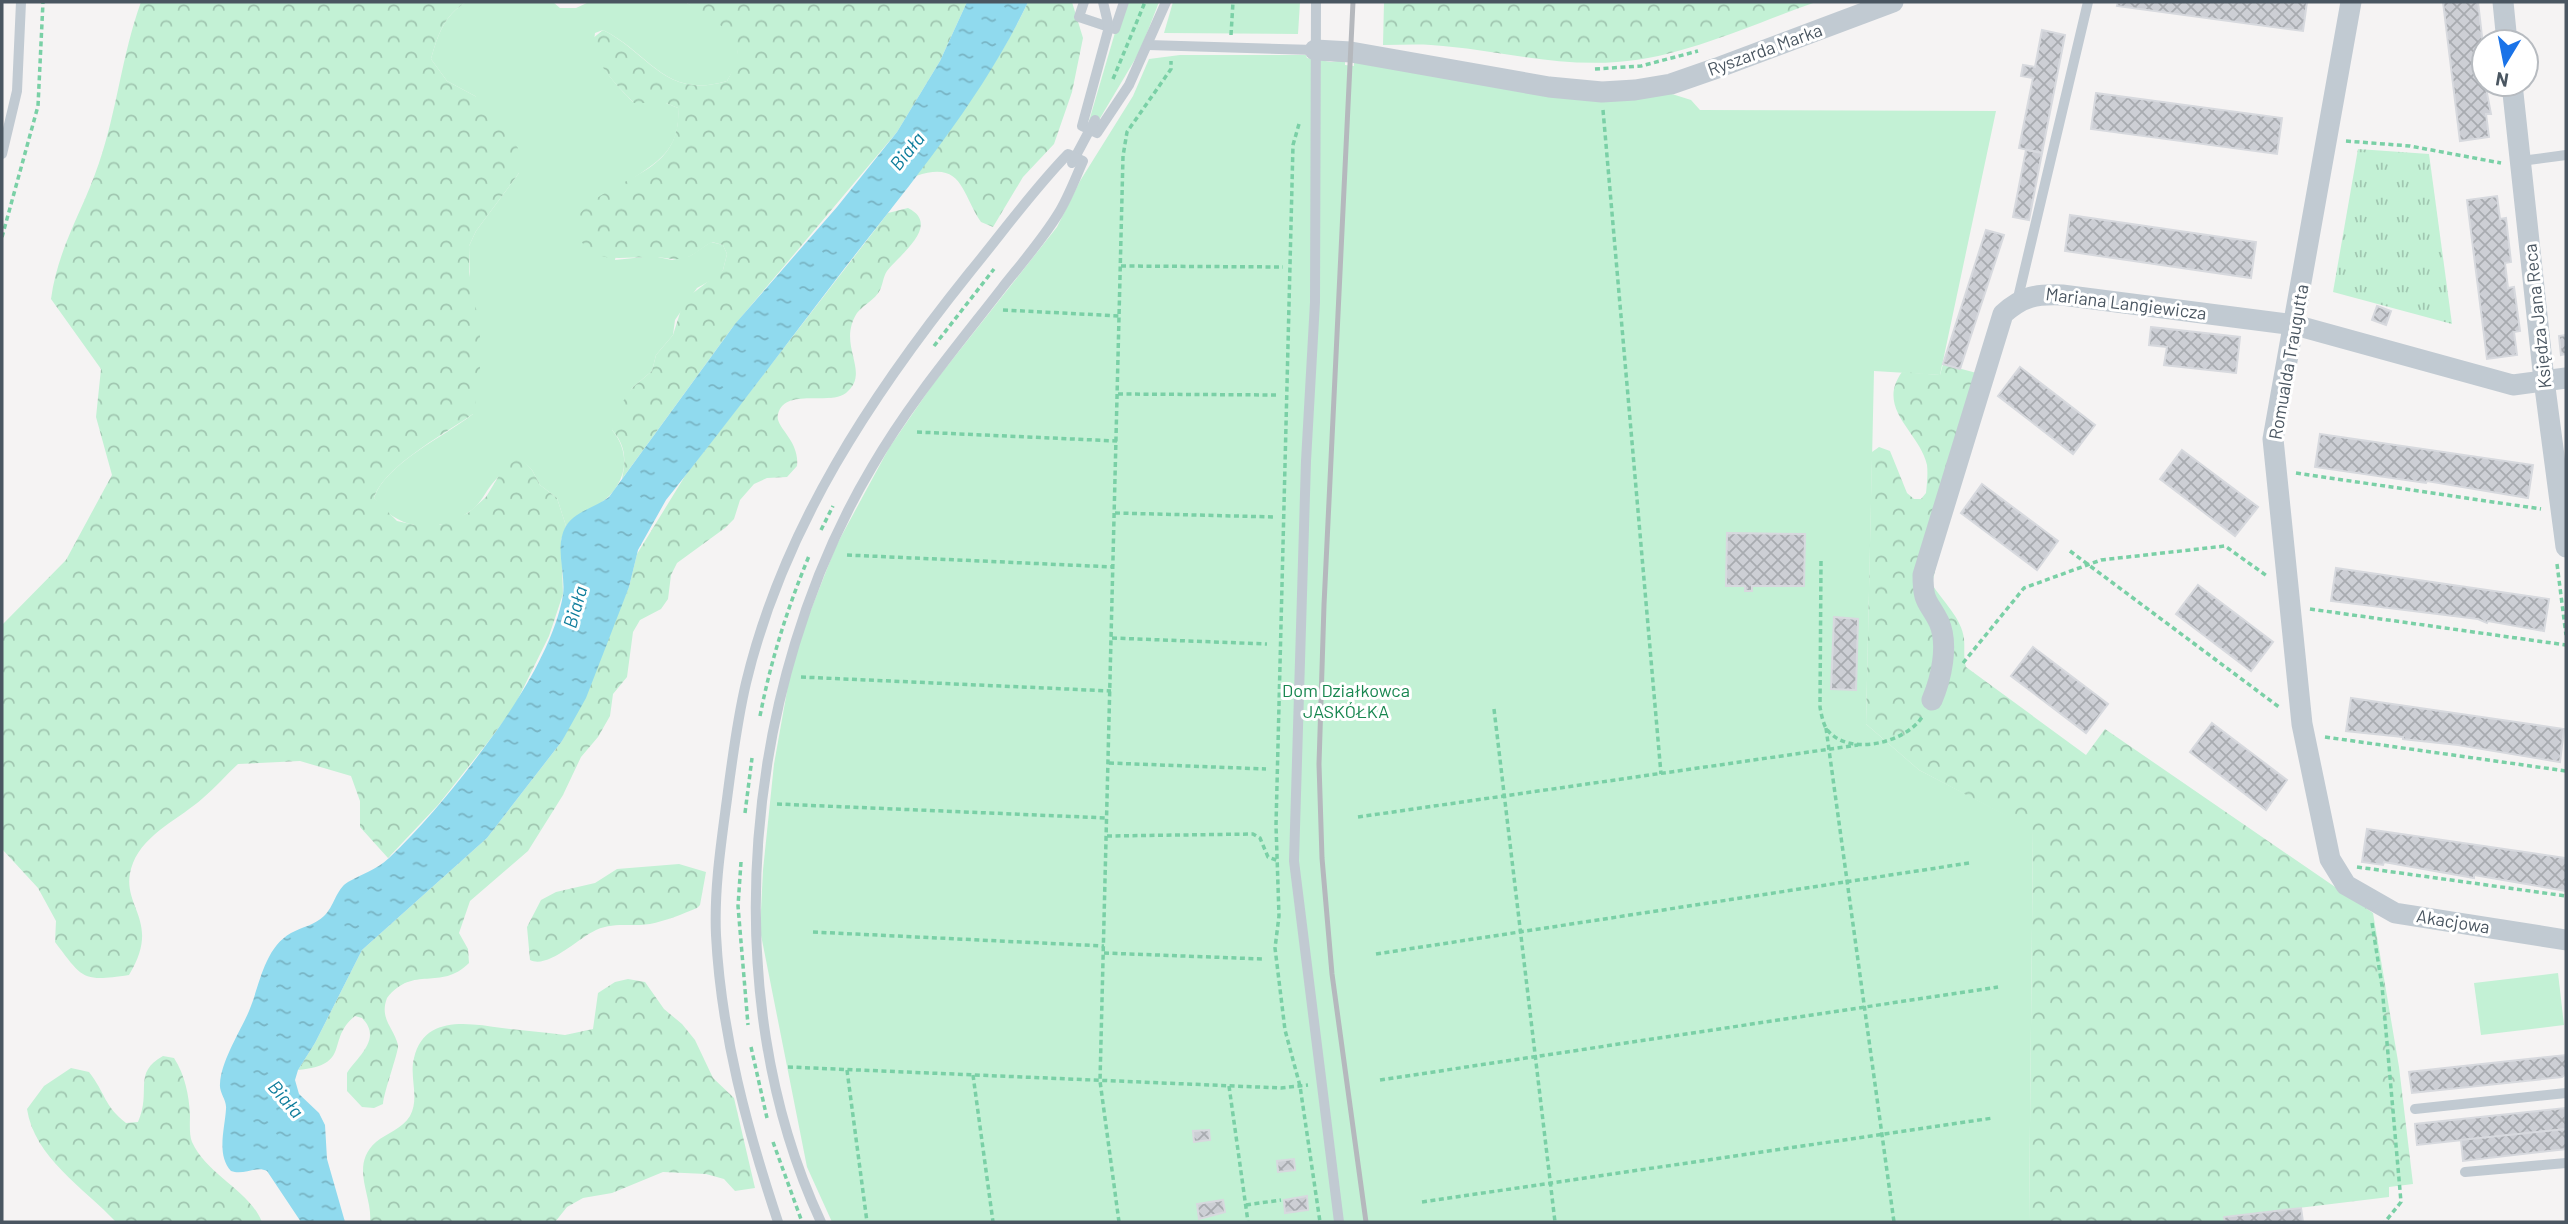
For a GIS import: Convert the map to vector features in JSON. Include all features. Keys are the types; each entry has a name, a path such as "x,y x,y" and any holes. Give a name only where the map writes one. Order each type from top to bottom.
{"street":[{"name":"Ryszarda Marka","path":"1315,50 1351,52 1549,86 1602,92 1635,90 1671,84 1893,2"},
{"name":"Romualda Traugutta","path":"2351,2 2273,439 2302,724 2330,859 2355,876"},
{"path":"2503,2 2506,28"},
{"name":"Księdza Jana Reca","path":"2513,98 2517,162 2563,517 2561,550"},
{"name":"Mariana Langiewicza","path":"2017,302 2035,293 2062,295 2295,325 2513,385 2566,378"},
{"path":"1932,700 1941,668 1943,643 1939,623 1923,596 1923,575 2003,314 2017,302"},
{"name":"Akacjowa","path":"2355,876 2369,900 2395,913 2566,940"}],"lane":[{"path":"2,154 17,91 21,2"},
{"path":"1084,2 1079,17 1115,29 1124,2"},
{"path":"1092,125 1082,125 1109,27 1103,2"},
{"path":"1092,125 1097,133 1129,86 1166,2"},
{"path":"1316,2 1315,302 1304,501 1294,861 1339,1222"},
{"path":"2017,302 2088,2"},
{"path":"1148,45 1315,50"},
{"path":"1074,161 1092,125"},
{"path":"778,1222 751,1143 733,1068 716,935 718,872 737,723 747,681 772,600 813,503 850,435 921,333 1030,193 1068,154 1074,161 1083,161 1059,212 915,400 871,468 831,545 787,662 766,779 754,929 772,1073 792,1142 821,1222"},
{"path":"2517,162 2566,155"},
{"path":"2415,1109 2566,1093"},
{"path":"2465,1172 2566,1163"}],"path":[{"path":"2,237 38,106 43,2"},
{"path":"1112,82 1145,2"},
{"path":"1230,47 1233,2"},
{"path":"1586,69 1641,66 1702,50"},
{"path":"1119,1222 1100,1081 1125,139 1171,69"},
{"path":"1602,92 1661,774"},
{"path":"2341,153 2344,141 2410,146 2473,160 2517,162"},
{"path":"927,355 1000,261"},
{"path":"1121,266 1283,267"},
{"path":"999,309 1120,316"},
{"path":"1118,394 1279,395"},
{"path":"917,432 1117,440"},
{"path":"2276,470 2540,509 2563,517"},
{"path":"816,540 833,505"},
{"path":"1115,513 1275,517"},
{"path":"1961,664 2024,588 2101,559 2225,546 2267,576"},
{"path":"2561,550 2566,635"},
{"path":"759,720 769,668 788,607 811,551"},
{"path":"2070,551 2302,724"},
{"path":"848,555 1114,567"},
{"path":"1821,561 1819,707 1826,729 1894,1222"},
{"path":"2311,621 2310,608 2566,645"},
{"path":"1112,638 1267,644"},
{"path":"795,676 1111,691"},
{"path":"1358,817 1860,745 1907,733 1919,723 1932,700"},
{"path":"1494,709 1555,1222"},
{"path":"2323,725 2326,749"},
{"path":"1826,729 1841,740 1860,745"},
{"path":"2325,737 2566,771"},
{"path":"744,825 754,746"},
{"path":"1109,763 1266,769"},
{"path":"774,804 1107,818"},
{"path":"1107,836 1253,834 1260,838 1268,857 1277,861 1294,861"},
{"path":"742,852 738,906 742,985 749,1034"},
{"path":"2350,861 2355,876 2566,896"},
{"path":"1376,954 1969,863"},
{"path":"2369,900 2382,986 2401,1202 2385,1222"},
{"path":"813,932 1104,946"},
{"path":"1104,953 1263,958"},
{"path":"1380,1080 1998,987"},
{"path":"751,1046 767,1119"},
{"path":"779,1067 1280,1088 1321,1083"},
{"path":"847,1070 867,1222"},
{"path":"973,1075 993,1222"},
{"path":"1229,1086 1248,1222"},
{"path":"1422,1202 1993,1118"},
{"path":"770,1132 802,1222"},
{"path":"1246,1205 1281,1200"}],"green space":[{"path":"141,2 466,2 452,13 443,26 431,59 447,81 475,96 518,148 519,173 476,231 469,246 469,272 480,329 480,380 473,414 403,462 380,486 374,498 397,521 415,525 440,525 468,513 486,497 503,469 520,457 532,470 540,485 557,498 566,526 561,540 563,594 549,636 514,707 438,805 388,858 360,827 360,801 351,776 300,761 238,764 203,798 155,835 139,852 129,878 130,891 141,926 139,956 129,975 102,978 78,971 64,954 55,942 56,921 38,888 2,849 2,625 66,560 112,475 96,417 101,369 51,299 59,263 105,143"},
{"path":"466,2 553,2 560,8 576,8 589,2 685,2 719,21 737,40 738,62 727,81 706,85 688,84 673,79 603,30 595,33 601,62 633,102 666,103 678,108 676,133 666,152 629,181 615,260 653,256 672,260 690,256 711,242 723,245 727,254 723,270 717,277 697,288 675,320 673,335 656,355 652,371 632,388 612,430 623,450 624,460 620,480 615,489 608,498 566,526 557,498 540,485 532,470 520,458 495,480 473,509 443,524 418,526 405,523 383,509 374,498 380,486 403,462 473,414 469,246 476,231 519,173 475,96 447,81 431,59 443,26 452,13"},
{"path":"686,2 967,2 940,61 897,132 732,328 622,479 624,453 612,430 613,416 632,388 652,371 656,355 673,335 684,300 723,270 727,254 723,245 712,242 683,258 613,258 594,253 579,237 574,223 586,207 654,164 668,150 676,132 678,108 666,103 634,103 602,65 592,39 603,30 659,71 688,84 706,85 727,81 735,64 735,41 729,32"},
{"path":"1028,2 1072,2 1083,38 1072,92 1054,144 1023,177 993,227 981,222 959,182 952,176 943,172 931,172 916,176 990,70"},
{"path":"1124,2 1159,2 1140,51 1096,125 1089,121"},
{"path":"1173,2 1300,2 1298,34 1164,33"},
{"path":"1384,2 1816,2 1668,54 1594,63 1547,60 1431,45 1383,45"},
{"name":"Dom Działkowca JASKÓŁKA","path":"1180,55 1306,55 1307,58 1331,62 1345,60 1345,65 1354,66 1354,61 1672,94 1691,100 1700,110 1996,111 1940,375 1874,371 1866,724 1919,770 2033,829 2029,1222 832,1222 807,1167 760,930 774,764 789,680 803,630 836,546 889,448 933,384 1057,227 1080,181 1133,96 1149,59"},
{"path":"2358,149 2429,154 2452,324 2333,292"},
{"path":"908,208 917,215 921,223 915,240 887,271 878,294 857,313 852,325 850,336 856,376 853,385 839,397 798,399 782,406 778,419 795,449 797,466 787,477 767,478 754,484 740,500 734,519 677,563 671,575 668,599 661,609 640,620 633,632 627,677 613,694 610,716 598,737 581,757 563,795 528,851 470,901 459,933 468,949 469,963 448,976 407,982 387,998 386,1018 398,1045 383,1104 374,1108 362,1107 347,1091 347,1073 369,1040 368,1026 362,1018 355,1016 346,1025 336,1050 326,1063 298,1070 315,1043 362,950 487,838 562,741 629,587 637,554 685,476 888,213"},
{"path":"1943,364 1984,375 1960,460 1932,584 1960,624 1966,667 2086,755 2105,729 2373,913 2399,1067 2413,1184 2389,1187 2389,1197 2225,1217 2225,1222 2029,1222 2033,830 1919,770 1866,724 1872,452 1879,447 1890,451 1907,493 1914,499 1921,499 1926,493 1927,465 1923,453 1896,409 1895,385 1902,372 1940,375"},
{"path":"679,864 706,872 700,905 697,908 650,924 616,925 596,930 554,957 537,962 530,960 527,927 541,900 556,892 595,883 617,869"},
{"path":"2558,973 2564,1025 2481,1035 2474,983"},
{"path":"628,979 645,982 664,1009 682,1024 695,1040 713,1078 734,1098 755,1188 735,1191 724,1179 706,1174 663,1172 612,1193 583,1198 567,1207 555,1222 370,1222 364,1161 376,1142 399,1128 410,1116 414,1102 414,1058 419,1044 427,1034 437,1028 462,1024 565,1035 593,1029 598,993 615,982"},
{"path":"163,1056 174,1058 184,1078 189,1100 191,1139 199,1154 248,1201 262,1222 116,1222 62,1171 39,1142 27,1109 44,1086 71,1068 89,1072 119,1117 126,1123 138,1122 142,1111 145,1076 154,1062"}],"water":[{"name":"Biała","path":"967,2 1028,2 989,73 944,140 666,500 638,550 629,587 586,698 562,741 487,838 362,950 295,1080 299,1094 319,1113 325,1125 327,1159 345,1222 301,1222 267,1171 231,1171 226,1165 222,1141 226,1106 220,1087 221,1075 269,957 291,933 324,916 344,885 379,866 403,845 442,802 489,741 523,690 552,633 563,595 561,542 566,526 580,513 609,497 735,324 837,207 897,132 940,61"}],"building":[{"path":"2118,2 2307,2 2303,31 2117,6"},
{"path":"2443,2 2478,2 2481,28 2470,28 2470,98 2488,98 2491,114 2486,114 2489,137 2460,141"},
{"path":"2042,30 2065,35 2042,153 2019,148 2033,78 2021,76 2023,65 2035,67"},
{"path":"2096,93 2282,118 2277,154 2091,129"},
{"path":"2026,150 2042,153 2029,220 2013,217"},
{"path":"2497,196 2500,219 2506,218 2511,262 2505,263 2508,288 2514,287 2520,331 2514,332 2517,355 2487,359 2467,200"},
{"path":"2070,215 2256,242 2251,278 2065,251"},
{"path":"1986,230 2004,235 1960,369 1943,364"},
{"path":"2377,306 2391,311 2386,325 2372,320"},
{"path":"2151,327 2240,337 2236,373 2164,365 2167,347 2149,345"},
{"path":"2566,335 2566,354 2561,355 2559,336"},
{"path":"2020,367 2095,425 2073,454 1998,396"},
{"path":"2320,434 2533,465 2528,498 2427,481 2426,483 2315,467"},
{"path":"2182,450 2258,507 2235,536 2160,479"},
{"path":"1982,484 2058,541 2037,570 1961,513"},
{"path":"1727,533 1805,534 1804,586 1752,586 1752,591 1745,591 1745,586 1726,586"},
{"path":"2336,568 2549,599 2544,631 2488,621 2487,623 2478,619 2331,601"},
{"path":"2198,585 2273,642 2251,671 2176,614"},
{"path":"1834,617 1858,619 1856,690 1831,689"},
{"path":"2033,647 2108,704 2086,733 2011,676"},
{"path":"2351,698 2564,729 2560,762 2403,737 2346,731"},
{"path":"2212,723 2287,780 2266,810 2190,752"},
{"path":"2367,829 2566,858 2566,891 2384,862 2383,865 2362,862"},
{"path":"2566,1055 2566,1074 2562,1077 2412,1093 2409,1072"},
{"path":"2565,1108 2566,1129 2417,1145 2415,1124"},
{"path":"2566,1129 2566,1149 2463,1161 2461,1140"},
{"path":"1209,1130 1210,1140 1194,1142 1193,1131"},
{"path":"1294,1159 1295,1170 1278,1172 1277,1161"},
{"path":"1307,1196 1308,1210 1285,1213 1284,1200"},
{"path":"1223,1200 1225,1212 1199,1219 1197,1204"},
{"path":"2301,1208 2303,1222 2225,1222 2224,1217"}],"railway":[{"path":"1353,2 1319,764 1322,858 1332,974 1366,1222"}]}
